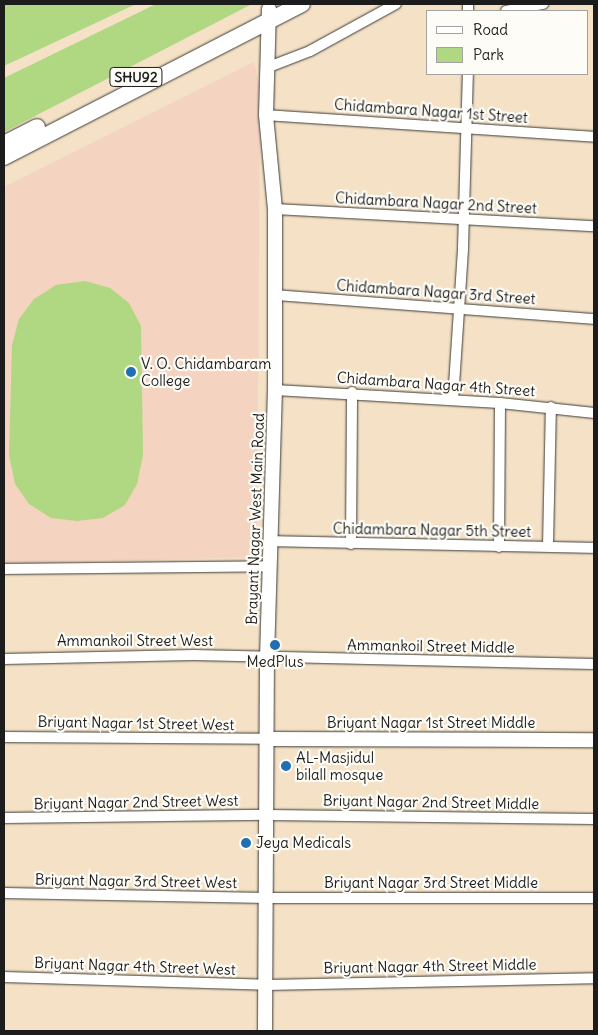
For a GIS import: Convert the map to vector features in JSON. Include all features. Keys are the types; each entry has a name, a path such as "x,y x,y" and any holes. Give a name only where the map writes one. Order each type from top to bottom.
{"main road":[{"path":"4,157 273,11 302,4"},
{"name":"SHU92","path":"4,144 273,11"}],"street":[{"path":"266,68 310,52 396,4"},
{"path":"511,10 543,4"},
{"name":"Brayant Nagar West Main Road","path":"265,1031 268,815 267,658 275,390 275,209 266,115 266,68 273,11"},
{"path":"453,400 464,220 468,75"},
{"name":"Chidambara Nagar 1st Street","path":"266,115 467,127 594,138"},
{"name":"Chidambara Nagar 2nd Street","path":"275,209 594,226"},
{"name":"Chidambara Nagar 3rd Street","path":"275,295 594,319"},
{"name":"Chidambara Nagar 4th Street","path":"275,390 352,392 500,403 551,407 594,414"},
{"path":"351,544 352,392"},
{"path":"499,547 500,403"},
{"path":"548,546 551,407"},
{"name":"Chidambara Nagar 5th Street","path":"270,541 594,548"},
{"path":"4,569 270,566"},
{"name":"Ammankoil Street West","path":"4,659 194,655 267,658"},
{"name":"Ammankoil Street Middle","path":"267,658 594,664"},
{"name":"Briyant Nagar 1st Street West","path":"4,737 267,739"},
{"name":"Briyant Nagar 1st Street Middle","path":"267,739 594,740"},
{"name":"Briyant Nagar 2nd Street West","path":"4,818 268,815"},
{"name":"Briyant Nagar 2nd Street Middle","path":"268,815 594,819"},
{"name":"Briyant Nagar 3rd Street West","path":"4,893 267,898"},
{"name":"Briyant Nagar 3rd Street Middle","path":"267,898 594,898"},
{"name":"Briyant Nagar 4th Street West","path":"4,977 266,984"},
{"name":"Briyant Nagar 4th Street Middle","path":"266,984 594,978"}],"shaded area":[{"name":"V. O. Chidambaram College","path":"254,62 260,87 257,557 4,564 4,187"}],"green space":[{"path":"4,4 136,4 4,66"},
{"path":"156,4 252,4 4,132 4,78"},
{"path":"85,281 110,288 129,303 141,326 143,455 137,484 125,505 103,518 77,521 51,518 29,504 15,484 9,455 12,345 19,319 34,299 56,285"}],"place":[{"name":"V. O. Chidambaram College","path":"131,372"},
{"name":"MedPlus","path":"275,645"},
{"name":"AL-Masjidul bilall mosque","path":"286,766"},
{"name":"Jeya Medicals","path":"246,843"}]}
